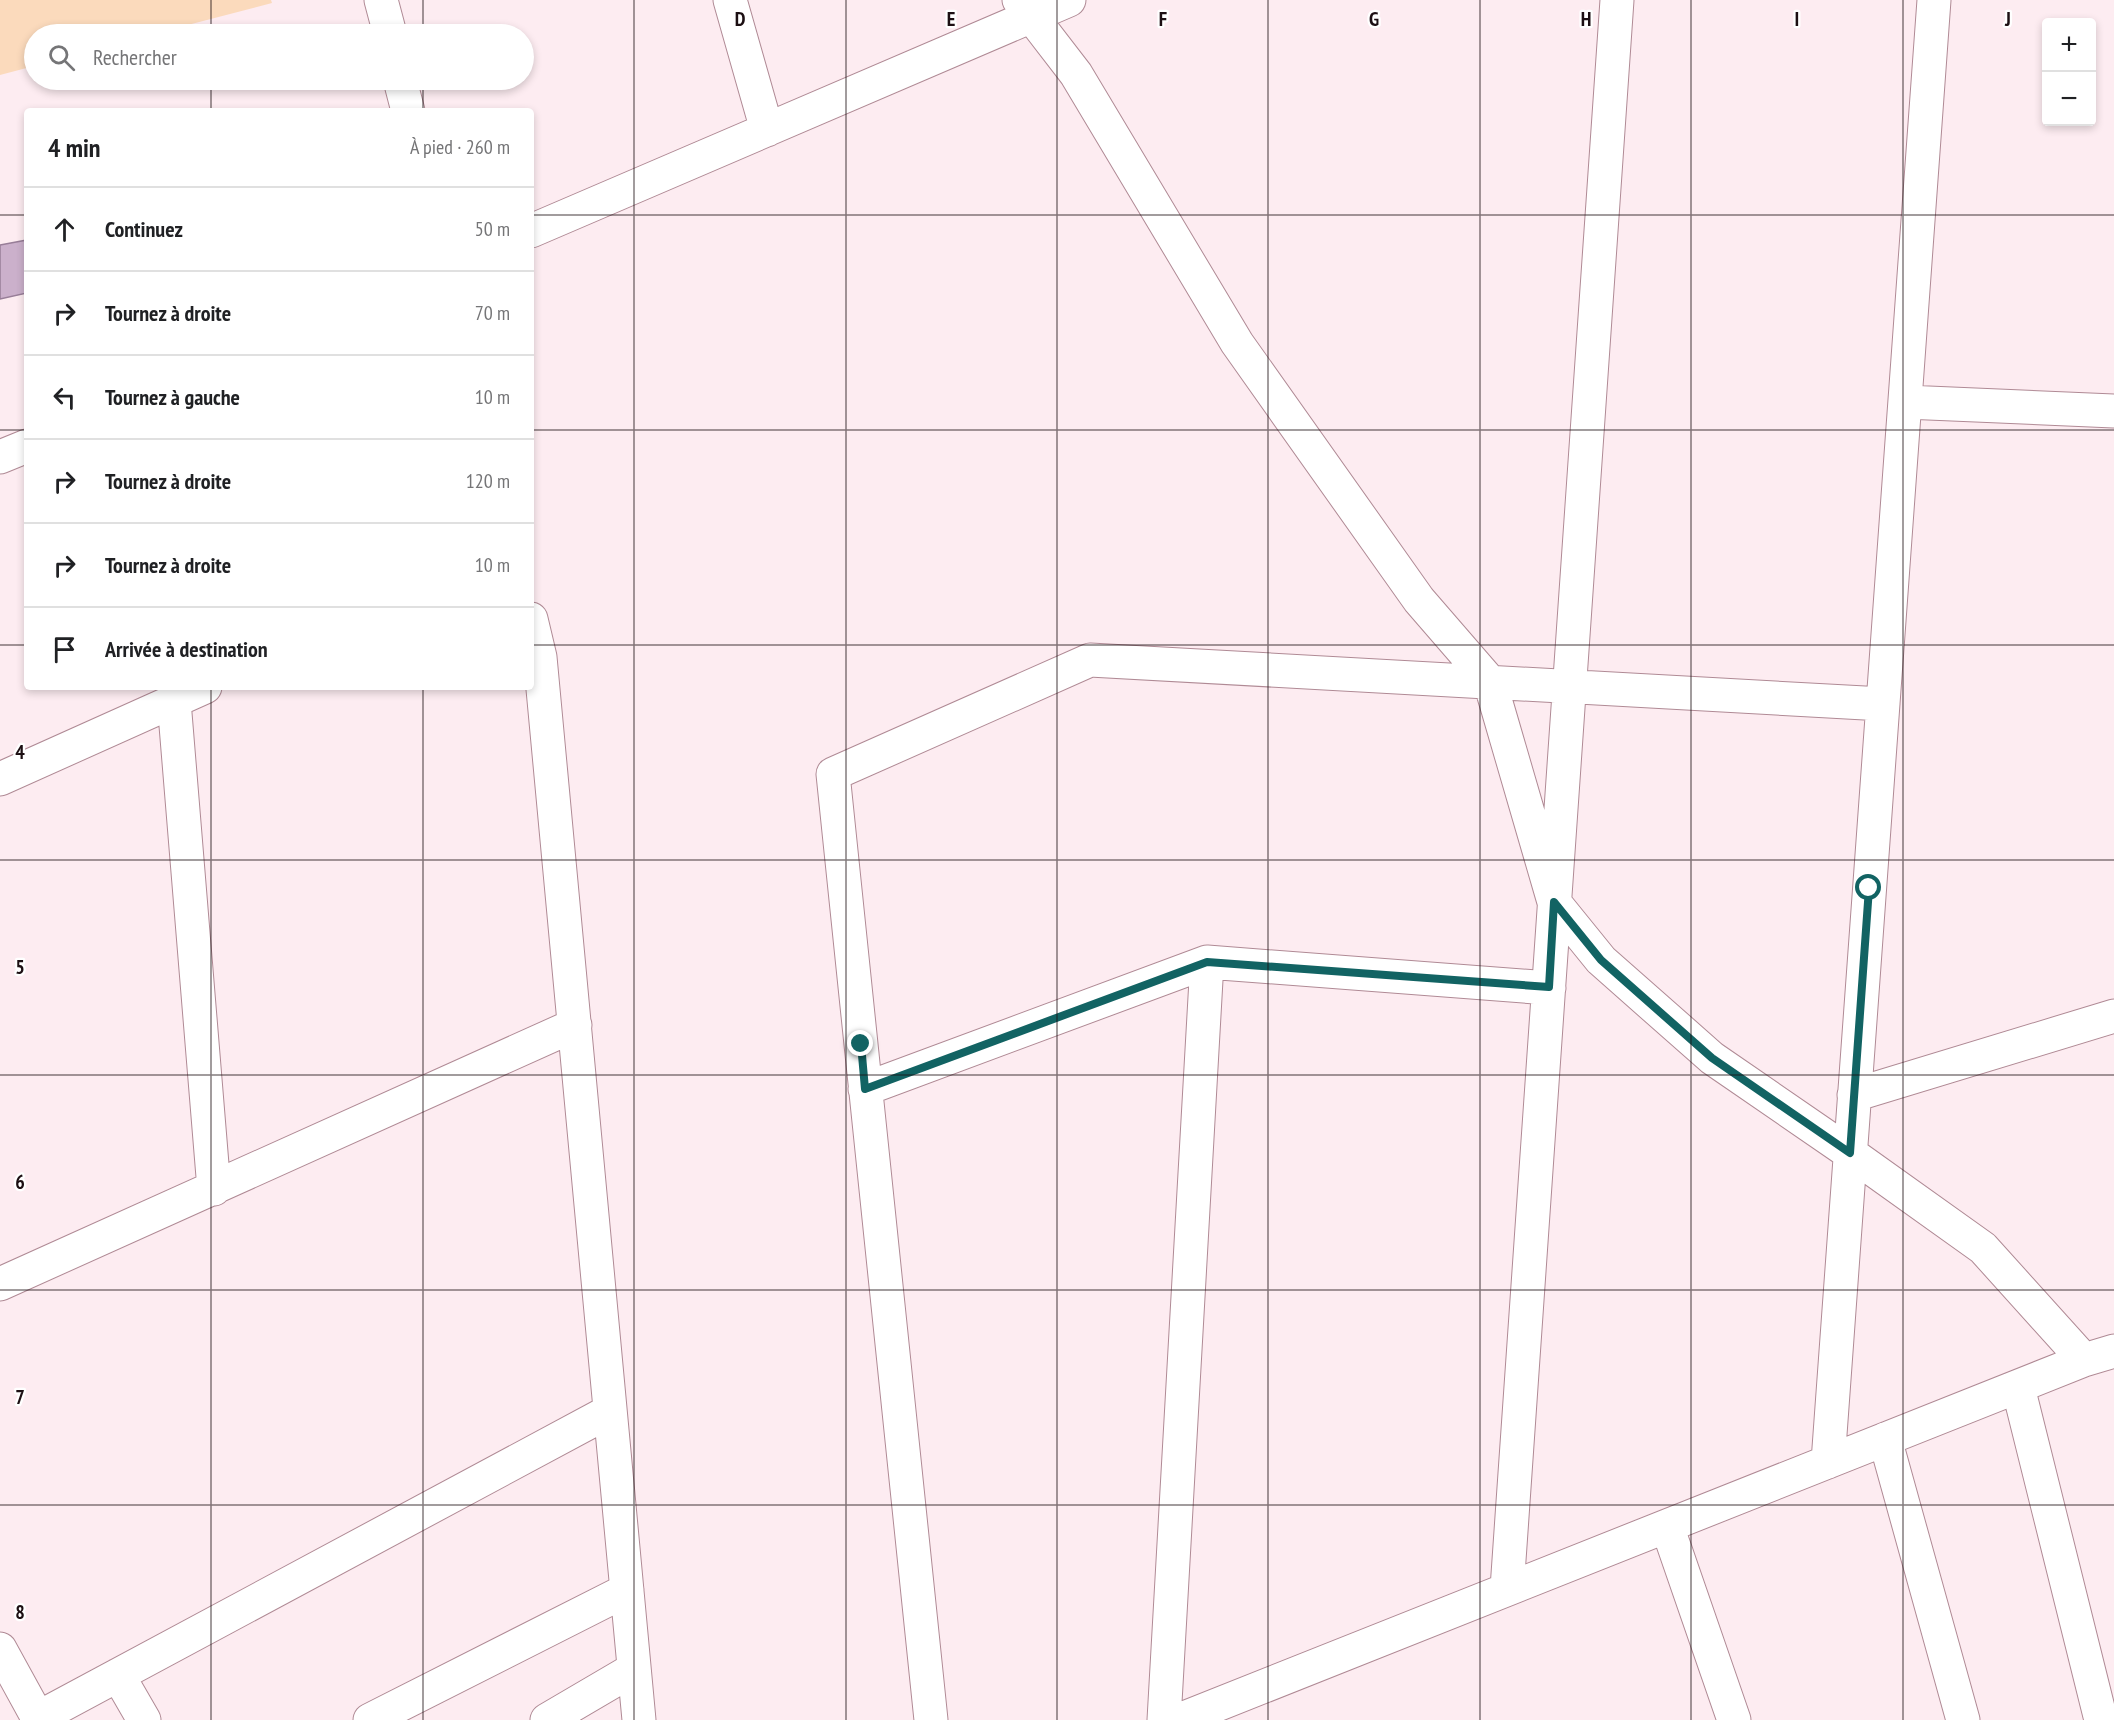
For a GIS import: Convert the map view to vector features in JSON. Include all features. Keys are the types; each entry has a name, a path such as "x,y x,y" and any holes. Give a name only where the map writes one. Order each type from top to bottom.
{"street":[{"path":"381,0 387,24"},
{"path":"730,0 767,130"},
{"path":"534,230 767,130 1025,8 1069,0"},
{"path":"1507,1589 1617,0"},
{"path":"1828,1462 1934,0"},
{"path":"1025,8 1076,74 1237,343 1419,600 1490,682 1554,902 1601,960 1712,1058 1983,1248 2099,1356 1179,1720"},
{"path":"403,90 407,108"},
{"path":"1905,402 2114,411"},
{"path":"0,457 24,447"},
{"path":"534,632 540,657 639,1720"},
{"path":"931,1720 833,774 1090,660 1883,704"},
{"path":"0,779 198,690"},
{"path":"174,701 214,1189"},
{"path":"865,1089 1207,962 1549,987"},
{"path":"1164,1720 1207,962"},
{"path":"1854,1095 2114,1016"},
{"path":"0,1284 575,1025"},
{"path":"2018,1387 2101,1720"},
{"path":"0,1649 38,1719 610,1411"},
{"path":"1885,1439 1963,1720"},
{"path":"1666,1526 1734,1720"},
{"path":"370,1720 627,1590"},
{"path":"547,1720 634,1669"},
{"path":"118,1675 144,1720"}],"shaded area":[{"path":"0,0 271,0 272,3 191,24 24,24 24,69 0,75"}],"building":[{"path":"24,241 24,294 0,299 0,245"}],"route":[{"path":"861,1044 865,1089 1207,962 1549,987 1554,902 1601,960 1712,1058 1850,1153 1869,888"}]}
